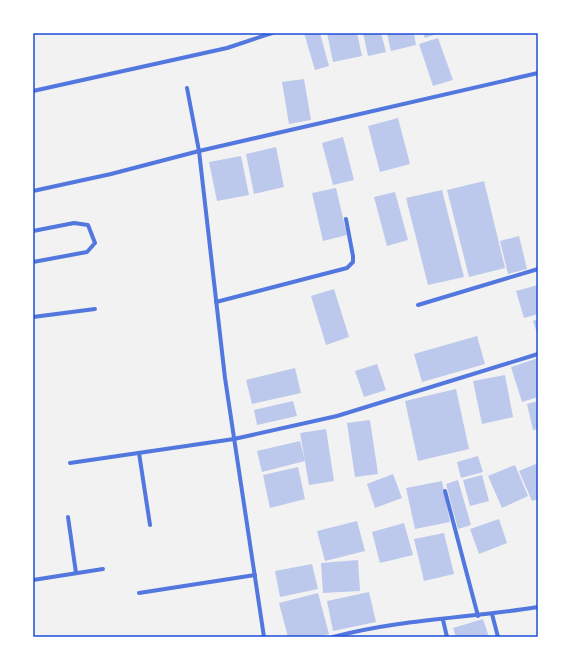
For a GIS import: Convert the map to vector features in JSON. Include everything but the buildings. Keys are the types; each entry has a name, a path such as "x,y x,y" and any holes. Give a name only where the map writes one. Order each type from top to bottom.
{"street":[{"path":"33,91 227,48 272,33"},
{"path":"33,191 538,73"},
{"path":"187,88 199,151 216,302 234,439 264,637"},
{"path":"216,302 347,268 352,262 353,256 346,219"},
{"path":"33,231 80,223 88,225 95,243 87,252 33,262"},
{"path":"418,305 538,269"},
{"path":"33,317 95,309"},
{"path":"70,463 234,439 337,416 538,354"},
{"path":"139,453 150,525"},
{"path":"445,491 478,616"},
{"path":"68,517 76,573"},
{"path":"33,580 103,569"},
{"path":"139,593 255,575"},
{"path":"333,637 365,628 478,616 538,607"},
{"path":"492,614 498,637"},
{"path":"443,620 448,637"}]}
